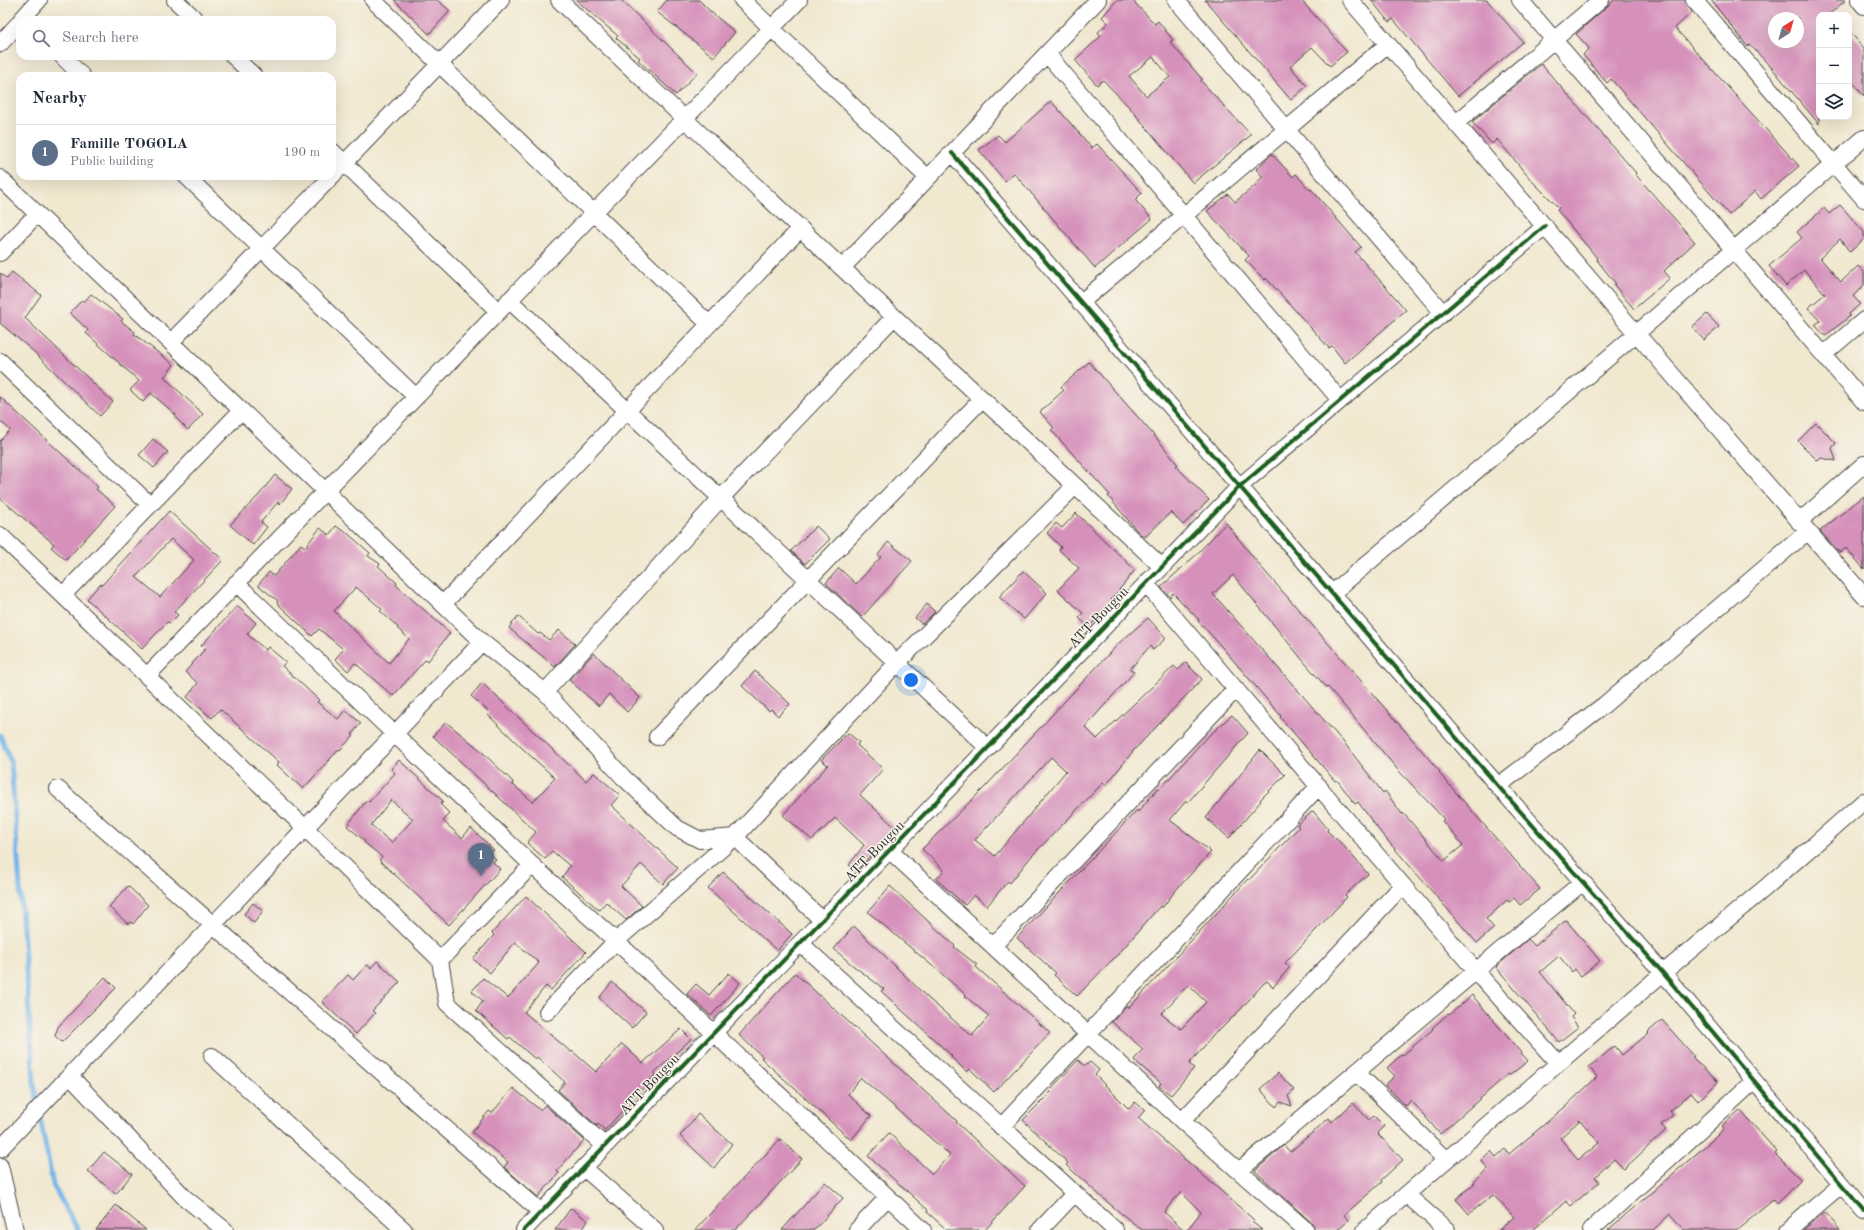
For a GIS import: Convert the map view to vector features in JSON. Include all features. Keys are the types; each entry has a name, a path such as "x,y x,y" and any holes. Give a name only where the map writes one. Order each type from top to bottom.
{"street":[{"path":"25,16 39,0"},
{"path":"175,0 192,16"},
{"path":"373,0 709,324"},
{"path":"336,172 501,0"},
{"path":"559,0 800,229 1162,567"},
{"path":"742,0 928,178"},
{"path":"146,676 799,0"},
{"path":"842,268 1098,0"},
{"path":"1176,0 1443,313"},
{"path":"1350,0 1864,596"},
{"path":"1520,0 1864,402"},
{"path":"1456,123 1601,0"},
{"path":"1694,0 1864,199"},
{"path":"1858,0 1864,6"},
{"path":"0,44 16,27"},
{"path":"1080,303 1388,44"},
{"path":"1047,54 1340,400"},
{"path":"66,60 78,72"},
{"path":"238,60 250,72"},
{"path":"1331,594 1434,508 1864,138"},
{"path":"952,154 1331,594 1663,973 1864,1211"},
{"path":"336,155 504,306 627,410 988,748"},
{"path":"0,178 482,642 545,692 623,777 677,828 700,840 736,837 822,920"},
{"path":"190,180 416,397"},
{"path":"171,342 328,180"},
{"path":"0,253 37,214"},
{"name":"ATT Bougou","path":"524,1230 1239,487 1545,226"},
{"path":"443,604 800,229"},
{"path":"545,692 721,498 894,317"},
{"path":"1823,355 1864,320"},
{"path":"0,361 150,505"},
{"path":"657,737 809,581 982,399"},
{"path":"63,595 241,411"},
{"path":"1498,786 1604,705 1803,527 1864,464"},
{"path":"547,1012 616,941 736,837 897,662 1075,486"},
{"path":"0,536 305,828 440,960 448,1003 605,1146"},
{"path":"236,583 396,733 532,865 616,941 923,1230"},
{"path":"1146,584 1475,970 1558,1063"},
{"path":"0,1149 482,642"},
{"path":"993,946 1236,689"},
{"path":"1001,1127 1319,786"},
{"path":"58,789 541,1212"},
{"path":"1365,1230 1864,801"},
{"path":"890,850 1182,1121 1306,1230"},
{"path":"440,960 532,865"},
{"path":"1239,1171 1357,1073 1475,970 1583,882"},
{"path":"1182,1121 1403,885"},
{"path":"800,943 1115,1230"},
{"path":"212,1056 404,1230"},
{"path":"1357,1073 1446,1160"},
{"path":"70,1076 185,1198 225,1230"},
{"path":"1591,1230 1754,1081"},
{"path":"0,1166 15,1230"},
{"path":"584,1168 655,1230"},
{"path":"1788,1230 1842,1185"},
{"path":"1040,1230 1074,1194"},
{"path":"1407,1194 1447,1230"},
{"path":"857,1230 888,1197"}],"building":[{"path":"394,0 437,0 450,11 429,34"},
{"path":"576,0 621,0 697,73 676,95 638,60 640,58 616,38 618,36"},
{"path":"667,0 699,0 735,32 714,57 657,12"},
{"path":"1117,0 1132,0 1155,24 1158,21 1173,40 1170,42 1202,79 1201,81 1251,135 1193,183 1130,108 1103,80 1097,85 1075,60 1101,36 1098,32 1108,23 1102,17","holes":["1153,57 1170,77 1146,96 1129,76"]},
{"path":"1205,0 1301,0 1347,52 1330,66 1312,47 1290,66 1307,86 1291,100"},
{"path":"1371,0 1487,0 1523,42 1458,96 1393,19 1389,22"},
{"path":"1614,0 1685,0 1692,12 1675,28 1799,166 1761,199 1755,191 1729,215 1611,79 1607,83 1583,55 1589,48 1576,34"},
{"path":"1711,0 1846,0 1832,12 1816,12 1816,120 1819,120 1819,124 1771,67 1749,44 1747,46"},
{"path":"1852,34 1864,48 1864,96 1852,82"},
{"path":"1541,64 1695,242 1664,271 1670,278 1634,309 1614,285 1616,284 1596,259 1597,258 1557,210 1559,208 1532,181 1497,139 1492,144 1472,122"},
{"path":"1051,101 1092,148 1097,144 1142,193 1135,200 1152,219 1095,268 1014,173 1005,181 979,150 998,135 1005,142"},
{"path":"1272,154 1293,177 1296,174 1310,190 1311,189 1361,247 1355,252 1406,310 1345,363 1332,346 1329,348 1266,278 1265,280 1245,260 1249,256 1207,211 1228,194 1235,202 1257,184 1256,183 1263,177 1256,169"},
{"path":"1840,205 1864,232 1864,239 1850,252 1840,239 1820,258 1841,282 1858,266 1864,272 1864,285 1853,296 1860,304 1849,314 1850,316 1825,336 1815,325 1820,321 1808,308 1825,294 1804,270 1786,286 1769,266 1802,238 1797,232 1824,208 1829,214"},
{"path":"12,272 41,295 25,318 113,402 100,416 34,352 0,323 0,273 7,279"},
{"path":"91,294 123,319 121,321 135,332 134,334 174,365 164,377 203,414 188,430 175,417 176,415 151,393 143,402 130,390 139,381 86,333 88,330 70,313 82,300 84,302"},
{"path":"1707,314 1719,327 1704,340 1692,327"},
{"path":"1089,362 1159,441 1178,465 1176,466 1209,500 1183,525 1171,512 1145,537 1139,533 1108,496 1110,495 1051,430 1054,428 1040,412 1064,390 1061,387"},
{"path":"0,397 98,487 96,489 115,506 66,560 51,547 54,544 0,498 0,441 10,430 0,421"},
{"path":"1816,423 1836,443 1832,448 1836,461 1821,458 1818,461 1798,441"},
{"path":"153,439 168,452 154,468 139,455"},
{"path":"275,475 292,489 280,504 278,502 261,522 267,527 253,545 230,525 259,495"},
{"path":"1864,496 1864,569 1846,548 1840,553 1820,531"},
{"path":"169,511 223,560 174,612 178,615 170,623 167,622 142,649 87,599 100,584 102,585","holes":["171,539 194,560 160,597 136,577"]},
{"path":"1076,513 1135,570 1111,600 1113,601 1089,627 1079,618 1083,613 1058,590 1079,568 1059,550 1061,547 1047,533 1056,523 1062,528"},
{"path":"1226,523 1261,567 1406,732 1440,772 1439,773 1540,889 1520,905 1514,898 1509,902 1507,900 1486,919 1494,928 1477,943 1381,833 1358,802 1355,804 1337,780 1335,781 1280,717 1281,716 1198,621 1199,620 1173,593 1170,597 1161,587 1195,556","holes":["1233,575 1327,688 1328,687 1398,770 1444,819 1442,821 1463,845 1444,861 1403,813 1402,814 1385,791 1383,793 1345,744 1213,594"]},
{"path":"336,526 343,531 344,530 370,553 368,556 380,564 378,566 397,583 396,585 450,633 428,661 426,659 393,696 355,663 348,671 335,659 343,650 342,648 319,629 312,636 277,603 278,601 258,585 269,572 274,576 301,544 305,547 320,528 329,535","holes":["356,587 382,609 380,611 409,639 389,663 334,611"]},
{"path":"816,526 830,539 805,564 791,551"},
{"path":"888,542 912,561 862,617 826,583 839,568 856,584 881,557 878,555"},
{"path":"1023,571 1047,593 1024,619 999,597"},
{"path":"927,604 935,612 922,624 915,618"},
{"path":"237,606 256,623 247,634 266,650 268,647 286,662 282,666 319,700 317,702 338,719 345,710 361,723 352,734 354,735 340,750 339,749 303,789 277,765 279,762 220,709 212,718 187,697 198,683 185,672 205,649 201,646"},
{"path":"518,616 538,634 540,633 549,640 559,630 575,644 555,667 509,628"},
{"path":"1148,618 1166,638 1153,650 1150,646 1130,669 1134,672 1085,727 1097,739 1174,666 1178,670 1186,663 1202,679 1134,750 1106,785 1103,783 1098,788 1030,858 1010,883 1008,881 987,906 974,895 965,905 936,879 944,870 922,849 985,787 1119,643","holes":["1051,757 1066,771 995,856 975,840"]},
{"path":"594,653 640,698 627,712 609,694 599,706 569,680"},
{"path":"755,671 790,704 778,716 771,709 769,711 742,686"},
{"path":"482,683 586,781 594,773 620,795 611,805 678,868 663,884 641,864 621,886 642,906 626,920 606,902 599,910 562,877 570,866 552,851 545,859 527,843 536,832 433,736 446,722 479,749 513,782 512,784 533,802 555,778 487,714 489,712 471,696"},
{"path":"1232,715 1248,733 1188,802 1186,801 1170,820 1211,852 1176,890 1162,908 1160,906 1120,952 1077,996 1054,975 1056,973 1017,938 1137,810 1138,812 1158,788 1160,789 1203,741"},
{"path":"848,733 859,742 857,745 883,769 860,795 896,828 856,871 849,865 864,845 835,818 812,840 783,815 828,765 821,760"},
{"path":"1260,750 1285,775 1260,800 1261,801 1229,838 1206,818"},
{"path":"399,760 443,801 440,804 450,814 443,821 462,838 471,828 494,850 490,854 496,859 493,862 500,869 449,925 379,860 382,857 347,826 367,800 369,802 395,773 391,769","holes":["391,800 413,819 392,843 371,825"]},
{"path":"1313,811 1328,829 1327,831 1342,844 1368,874 1345,895 1347,897 1285,963 1290,967 1273,987 1267,981 1263,984 1241,1009 1218,1032 1217,1031 1189,1064 1194,1068 1171,1095 1159,1086 1161,1083 1134,1060 1143,1049 1112,1022 1127,1006 1129,1008 1248,879 1249,880 1299,827 1297,825","holes":["1188,985 1206,1002 1181,1029 1161,1014"]},
{"path":"723,872 792,934 777,951 708,888"},
{"path":"128,886 148,905 133,924 131,922 128,924 109,907"},
{"path":"890,886 955,946 954,947 977,965 976,967 1050,1033 994,1092 970,1069 967,1072 951,1057 952,1056 881,991 884,989 834,949 854,926 930,1000 972,1036 989,1016 942,974 868,912"},
{"path":"526,896 586,952 551,990 546,986 524,1012 596,1072 622,1044 643,1063 681,1029 691,1039 654,1073 656,1074 605,1130 598,1124 597,1126 558,1090 565,1082 537,1057 535,1059 510,1037 508,1039 476,1011 483,1001 472,991 483,978 508,998 539,963 515,942 490,973 473,959 494,935 492,933"},
{"path":"253,903 263,911 254,923 244,914"},
{"path":"1566,920 1600,961 1581,976 1575,969 1572,972 1559,956 1540,972 1574,1014 1571,1017 1578,1027 1559,1042 1496,967 1528,939 1535,946"},
{"path":"377,961 400,982 372,1011 375,1013 356,1034 322,1002 348,975 353,980 367,965 371,968"},
{"path":"729,973 740,983 711,1016 687,994 696,984 709,995"},
{"path":"795,973 957,1121 956,1122 1025,1186 985,1230 947,1230 927,1212 928,1210 868,1156 889,1133 932,1174 950,1155 861,1078 848,1094 871,1116 851,1140 761,1058 763,1057 739,1035"},
{"path":"105,977 116,988 62,1042 55,1036 58,1027"},
{"path":"612,982 646,1012 632,1028 599,998"},
{"path":"1472,995 1528,1061 1510,1075 1508,1074 1440,1134 1411,1100 1406,1106 1385,1085 1395,1076 1387,1068 1433,1029 1432,1028 1448,1014 1449,1015"},
{"path":"1662,1020 1694,1056 1692,1057 1718,1082 1698,1101 1691,1093 1670,1111 1673,1115 1661,1125 1666,1130 1624,1169 1614,1159 1595,1177 1599,1182 1571,1206 1566,1201 1533,1230 1499,1230 1514,1217 1493,1195 1469,1214 1456,1199 1475,1183 1473,1182 1488,1169 1481,1160 1491,1151 1496,1157 1505,1149 1509,1154 1565,1107 1597,1077 1589,1067 1615,1046 1622,1055 1649,1033 1648,1032","holes":["1580,1120 1599,1143 1578,1160 1560,1138"]},
{"path":"1078,1060 1085,1066 1090,1062 1099,1070 1095,1075 1129,1109 1135,1102 1145,1110 1138,1118 1254,1220 1252,1222 1262,1230 1187,1230 1201,1212 1181,1192 1164,1212 1184,1230 1142,1230 1112,1206 1066,1165 1068,1163 1023,1120 1051,1092 1049,1091"},
{"path":"1278,1073 1294,1090 1288,1096 1292,1106 1280,1102 1276,1107 1260,1089"},
{"path":"513,1088 540,1110 545,1105 584,1140 557,1171 559,1173 538,1197 504,1167 508,1162 472,1132 489,1111 492,1113"},
{"path":"1353,1103 1369,1120 1374,1116 1384,1126 1377,1133 1403,1160 1381,1180 1382,1182 1344,1215 1348,1220 1337,1230 1315,1230 1312,1223 1255,1171 1284,1145 1290,1152 1329,1118 1332,1122"},
{"path":"1740,1110 1777,1152 1775,1154 1801,1180 1777,1204 1773,1199 1736,1230 1684,1230 1670,1214 1653,1230 1608,1230 1718,1135 1724,1128 1722,1126"},
{"path":"698,1114 732,1144 714,1168 680,1136"},
{"path":"780,1139 802,1159 735,1230 695,1230"},
{"path":"104,1152 132,1174 116,1194 88,1171"},
{"path":"825,1182 843,1198 827,1216 814,1230 782,1230"},
{"path":"116,1205 146,1230 96,1230"},
{"path":"571,1208 588,1221 582,1230 555,1230"},
{"path":"1825,1212 1840,1230 1803,1230"}],"waterway":[{"path":"0,735 11,762 34,1083 38,1104"},
{"path":"39,1112 53,1185 78,1230"}],"cycle path":[{"path":"952,153 1498,786 1663,973 1864,1211"},
{"path":"524,1230 1239,487 1545,226"}],"place":[{"name":"Famille TOGOLA","path":"481,876"}]}
